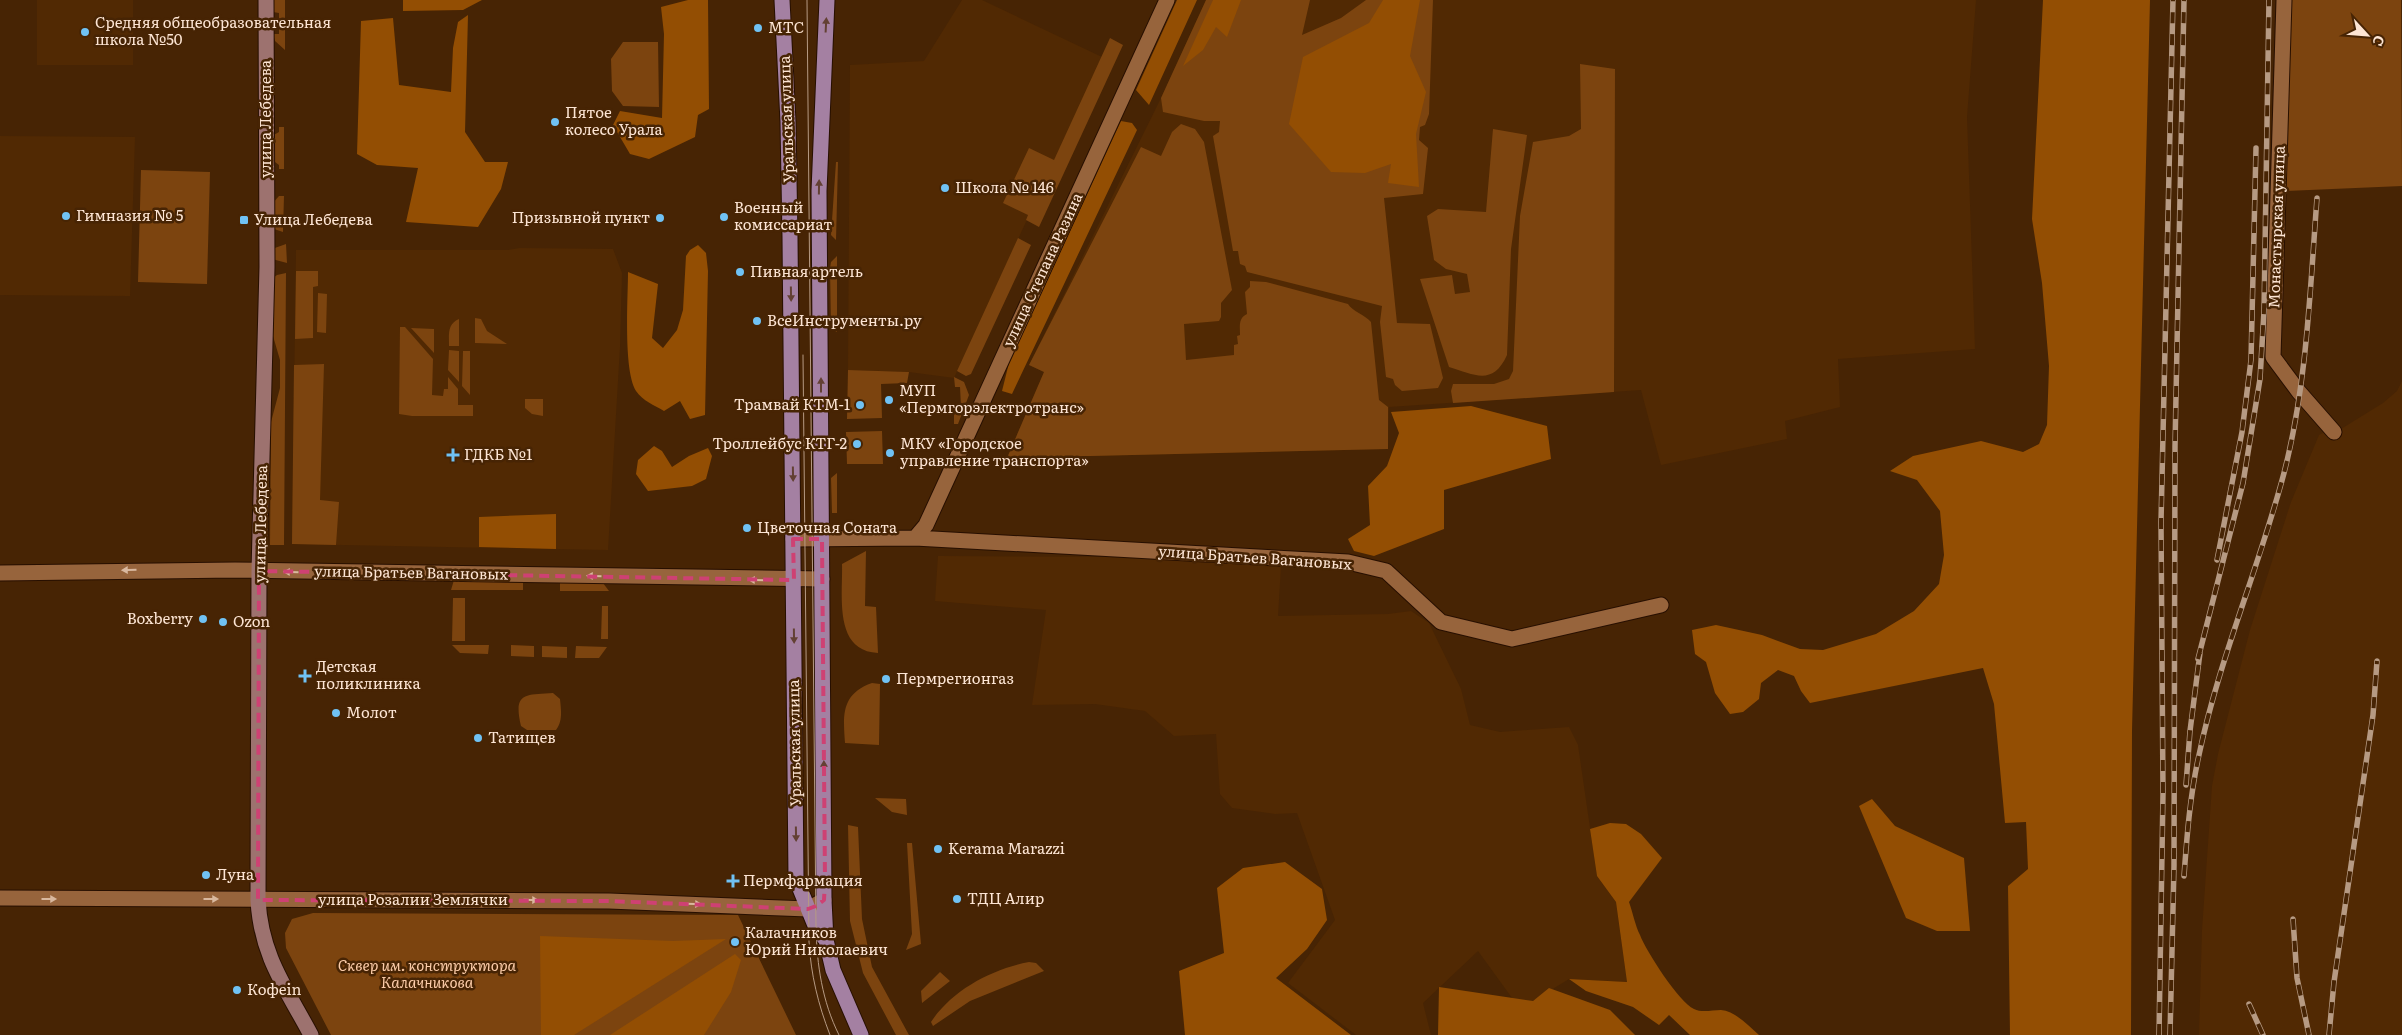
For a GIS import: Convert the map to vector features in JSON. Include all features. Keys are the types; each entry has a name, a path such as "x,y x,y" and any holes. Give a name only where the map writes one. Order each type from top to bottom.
{"main road":[{"name":"Уральская улица","path":"782,0 788,131 796,880 816,928 826,940"},
{"name":"Уральская улица","path":"827,0 819,191 824,900 826,940 833,970 862,1035"}],"street":[{"name":"улица Лебедева","path":"266,0 267,268 259,571 259,924 264,943 276,972 311,1035"},
{"name":"улица Степана Разина","path":"915,538 926,525 1168,0"},
{"name":"Монастырская улица","path":"2284,0 2273,357 2299,392 2334,432"},
{"name":"улица Братьев Вагановых","path":"822,539 915,538 1348,562 1386,572 1441,622 1512,640 1661,605"},
{"path":"793,539 822,539"},
{"name":"улица Братьев Вагановых","path":"0,573 128,570 822,579"},
{"name":"улица Розалии Землячки","path":"0,898 609,901 808,909"},
{"path":"808,909 824,900"}],"highlighted area":[{"path":"793,539 822,539 825,881 824,900 816,906 808,909 609,901 258,900 259,571 794,580"}],"shaded area":[{"name":"Средняя общеобразовательная школа №50","path":"37,0 133,0 133,65 37,65"},
{"path":"403,0 482,0 463,10 403,11"},
{"path":"688,0 708,0 709,109 698,115 695,137 649,159 630,154 613,125 620,111 662,118 664,34 661,7"},
{"name":"Школа № 146","path":"962,0 982,0 1102,57 954,378 909,372 848,370 850,65 924,61"},
{"path":"1177,0 1197,0 1149,105 1136,90"},
{"path":"1206,0 1976,0 1967,117 1975,349 1838,359 1840,407 1785,421 1787,439 1661,465 1641,390 1389,407 1388,449 1007,458 1044,372 1029,365 1161,98"},
{"path":"1213,0 1241,0 1227,37 1216,27 1203,50 1183,66"},
{"path":"1383,0 1420,0 1410,56 1426,92 1416,134 1419,187 1388,183 1391,164 1365,173 1331,172 1289,124 1303,57 1369,23"},
{"path":"2043,0 2150,0 2132,731 2131,1035 2010,1035 2008,886 2028,869 2026,822 2005,823 1994,704 1983,668 1810,703 1801,691 1794,676 1778,670 1761,683 1759,699 1743,712 1730,714 1715,693 1706,662 1695,654 1692,630 1716,625 1762,635 1800,649 1823,650 1876,634 1914,611 1939,584 1944,555 1940,511 1917,480 1890,471 1913,456 1981,441 2023,452 2039,444 2047,425 2049,366 2042,283 2032,219"},
{"path":"468,15 465,132 485,162 508,162 501,189 478,227 406,222 418,168 377,165 357,154 361,21 393,18 399,85 451,92 453,48 458,22"},
{"path":"1121,121 1132,123 1137,130 1012,394 1002,391 1009,363"},
{"name":"Гимназия № 5","path":"0,136 135,137 130,296 0,295"},
{"path":"698,245 706,253 708,271 705,415 690,419 680,401 664,411 645,400 636,391 629,367 628,272 658,284 652,338 663,348 677,330 683,310 686,256 690,250"},
{"name":"ГДКБ №1","path":"520,248 613,249 622,273 620,347 608,550 292,544 296,250 508,250"},
{"path":"2402,381 2402,1035 2199,1035 2202,930 2212,786 2218,754 2250,630 2291,502 2319,435 2325,432 2333,433 2341,429 2383,403 2397,391"},
{"path":"1471,406 1547,426 1551,459 1444,490 1444,529 1374,556 1354,551 1348,539 1370,525 1368,486 1387,466 1399,433 1391,412"},
{"path":"654,446 662,451 672,467 689,456 708,448 712,456 706,479 692,486 648,491 636,474 638,460"},
{"path":"556,514 556,549 479,547 479,517"},
{"path":"938,556 1133,557 1281,567 1278,616 1388,614 1411,611 1429,623 1461,689 1470,725 1500,732 1569,727 1578,745 1597,876 1616,902 1627,982 1569,979 1520,1009 1478,951 1423,1003 1431,1035 1356,1035 1288,983 1335,920 1297,813 1275,814 1232,808 1220,794 1216,734 1174,736 1145,711 1095,704 1032,705 1046,610 935,601"},
{"path":"1872,799 1895,826 1964,858 1970,931 1937,931 1906,918 1859,806"},
{"path":"1610,823 1626,824 1641,834 1662,858 1629,902 1643,942 1656,964 1680,997 1694,1009 1704,1011 1721,1010 1731,1013 1742,1019 1759,1035 1690,1035 1669,1015 1659,1025 1633,1007 1586,991 1569,979 1627,982 1616,902 1597,876 1590,829"},
{"path":"1285,862 1322,889 1327,920 1307,949 1276,978 1351,1035 1185,1035 1179,971 1224,953 1217,888 1243,868"},
{"path":"540,936 673,941 726,939 574,1035 541,1035"},
{"path":"735,954 741,960 731,992 704,1035 610,1035"},
{"path":"1439,987 1533,1001 1549,988 1610,1010 1635,1035 1438,1035"}],"green space":[{"path":"273,0 285,0 285,50 275,41 273,34 279,34 279,13 273,12"},
{"path":"1206,0 1310,0 1302,35 1341,18 1366,0 1433,0 1429,114 1425,125 1420,127 1419,140 1428,148 1423,194 1384,198 1397,323 1430,324 1443,378 1438,388 1402,391 1395,385 1393,379 1386,377 1380,322 1382,306 1247,272 1245,266 1240,264 1238,251 1233,251 1213,136 1219,132 1220,121 1204,121 1163,112 1161,98"},
{"path":"2290,0 2401,0 2402,186 2284,191"},
{"path":"1110,38 1123,45 1039,227 1026,220 1028,215 1003,203 1029,148 1054,160"},
{"path":"623,42 658,42 659,107 623,106 612,91 611,59"},
{"path":"1580,64 1615,69 1614,392 1453,403 1451,391 1453,384 1494,384 1509,379 1513,371 1520,216 1533,142 1569,136 1581,129"},
{"path":"1181,124 1195,129 1204,142 1232,290 1221,303 1221,317 1219,321 1184,324 1186,360 1234,355 1234,345 1238,344 1237,336 1240,335 1241,320 1247,314 1245,292 1250,287 1250,281 1266,282 1348,304 1371,322 1379,400 1388,407 1388,449 1007,458 1044,372 1029,365 1141,147 1161,156 1172,132"},
{"path":"279,127 284,127 284,169 279,169 279,165 271,159 272,136 279,132"},
{"path":"1493,129 1527,135 1511,249 1507,355 1502,365 1496,371 1482,376 1449,367 1420,279 1452,275 1455,294 1470,292 1467,274 1446,269 1434,260 1427,216 1438,209 1486,212"},
{"path":"836,162 838,162 836,240 831,235"},
{"path":"141,170 210,172 207,284 138,282"},
{"path":"279,196 284,196 283,232 274,229 272,204"},
{"path":"1018,238 1031,245 971,374 966,376 957,371"},
{"path":"286,244 287,263 272,259 272,249"},
{"path":"837,256 837,332 831,329 830,268 831,262"},
{"path":"296,271 318,271 318,286 313,287 313,338 295,339"},
{"path":"286,273 284,545 270,545 271,422 280,388 280,360 273,336 273,278"},
{"path":"318,293 327,294 326,333 317,332"},
{"path":"475,318 481,319 487,331 507,344 475,343"},
{"path":"459,319 459,346 449,346 449,334 452,324"},
{"path":"400,327 405,327 433,359 432,395 443,396 444,389 448,389 448,377 458,389 458,405 473,405 473,416 412,416 399,414"},
{"path":"411,328 434,329 434,353"},
{"path":"449,350 459,351 459,382 448,370"},
{"path":"463,351 470,351 470,395 462,386"},
{"path":"324,364 320,500 339,502 336,545 292,544 294,365"},
{"path":"848,370 909,372 907,383 881,384 882,418 847,419"},
{"path":"954,377 964,382 969,395 958,424 954,424 954,407 961,407 960,387 955,387"},
{"path":"525,399 543,399 543,416 532,414 525,408"},
{"path":"882,431 883,464 847,464 846,432"},
{"path":"837,473 837,513 832,513 831,478"},
{"path":"866,551 865,606 876,607 878,653 864,650 854,643 847,632 842,605 842,564"},
{"path":"454,580 523,581 523,590 451,590"},
{"path":"560,582 603,583 609,591 560,591"},
{"path":"453,598 465,598 465,641 452,641"},
{"path":"602,606 608,606 608,639 601,639"},
{"path":"452,645 489,645 488,654 460,653"},
{"path":"511,645 534,646 534,657 511,656"},
{"path":"542,646 567,647 567,658 542,657"},
{"path":"576,646 607,647 599,658 575,658"},
{"path":"872,683 880,684 879,745 845,743 844,715 849,699 854,693"},
{"path":"553,693 560,699 561,707 561,719 556,730 527,730 521,726 519,715 520,701 528,695"},
{"path":"875,798 906,799 907,815 892,812"},
{"path":"848,825 858,827 862,919 872,967 909,1035 896,1035 863,973 850,921"},
{"path":"907,843 912,843 921,944 906,950 912,934"},
{"name":"Сквер им. конструктора Калачникова","path":"313,913 738,915 796,1035 331,1035 286,948 285,933 292,919"},
{"path":"1029,962 1036,963 1044,971 970,1001 933,1026 931,1022 950,1000 961,991 1001,970"},
{"path":"940,972 950,981 922,1003 921,991"}],"tram line":[{"path":"807,0 816,928 822,983 828,1009 839,1035"},
{"path":"803,355 809,942 811,966 816,989 830,1035"}],"railway":[{"path":"2159,1035 2163,793 2161,522 2173,0"},
{"path":"2170,1035 2174,866 2175,446 2184,0"},
{"path":"2198,659 2243,483 2260,379 2264,311 2269,0"},
{"path":"2217,560 2242,432 2251,360 2256,148"},
{"path":"2184,876 2193,785 2207,719 2274,508 2292,439 2303,371 2317,198"},
{"path":"2186,785 2190,731 2200,653"},
{"path":"2329,1035 2334,982 2373,715 2377,661"},
{"path":"2293,919 2297,978 2309,1035"},
{"path":"2249,1004 2263,1035"}],"place":[{"name":"МТС","path":"758,28"},
{"name":"Средняя общеобразовательная школа №50","path":"85,32"},
{"name":"Пятое колесо Урала","path":"555,122"},
{"name":"Школа № 146","path":"945,188"},
{"name":"Гимназия № 5","path":"66,216"},
{"name":"Военный комиссариат","path":"724,217"},
{"name":"Призывной пункт","path":"660,218"},
{"name":"Улица Лебедева","path":"244,220"},
{"name":"Пивная артель","path":"740,272"},
{"name":"ВсеИнструменты.ру","path":"757,321"},
{"name":"МУП «Пермгорэлектротранс»","path":"889,400"},
{"name":"Трамвай КТМ-1","path":"860,405"},
{"name":"Троллейбус КТГ-2","path":"857,444"},
{"name":"МКУ «Городское управление транспорта»","path":"890,453"},
{"name":"ГДКБ №1","path":"453,455"},
{"name":"Цветочная Соната","path":"747,528"},
{"name":"Boxberry","path":"203,619"},
{"name":"Ozon","path":"223,622"},
{"name":"Детская поликлиника","path":"305,676"},
{"name":"Пермрегионгаз","path":"886,679"},
{"name":"Молот","path":"336,713"},
{"name":"Татищев","path":"478,738"},
{"name":"Kerama Marazzi","path":"938,849"},
{"name":"Луна","path":"206,875"},
{"name":"Пермфармация","path":"733,881"},
{"name":"ТДЦ Алир","path":"957,899"},
{"name":"Калачников Юрий Николаевич","path":"735,942"},
{"name":"Кофеin","path":"237,990"}]}
